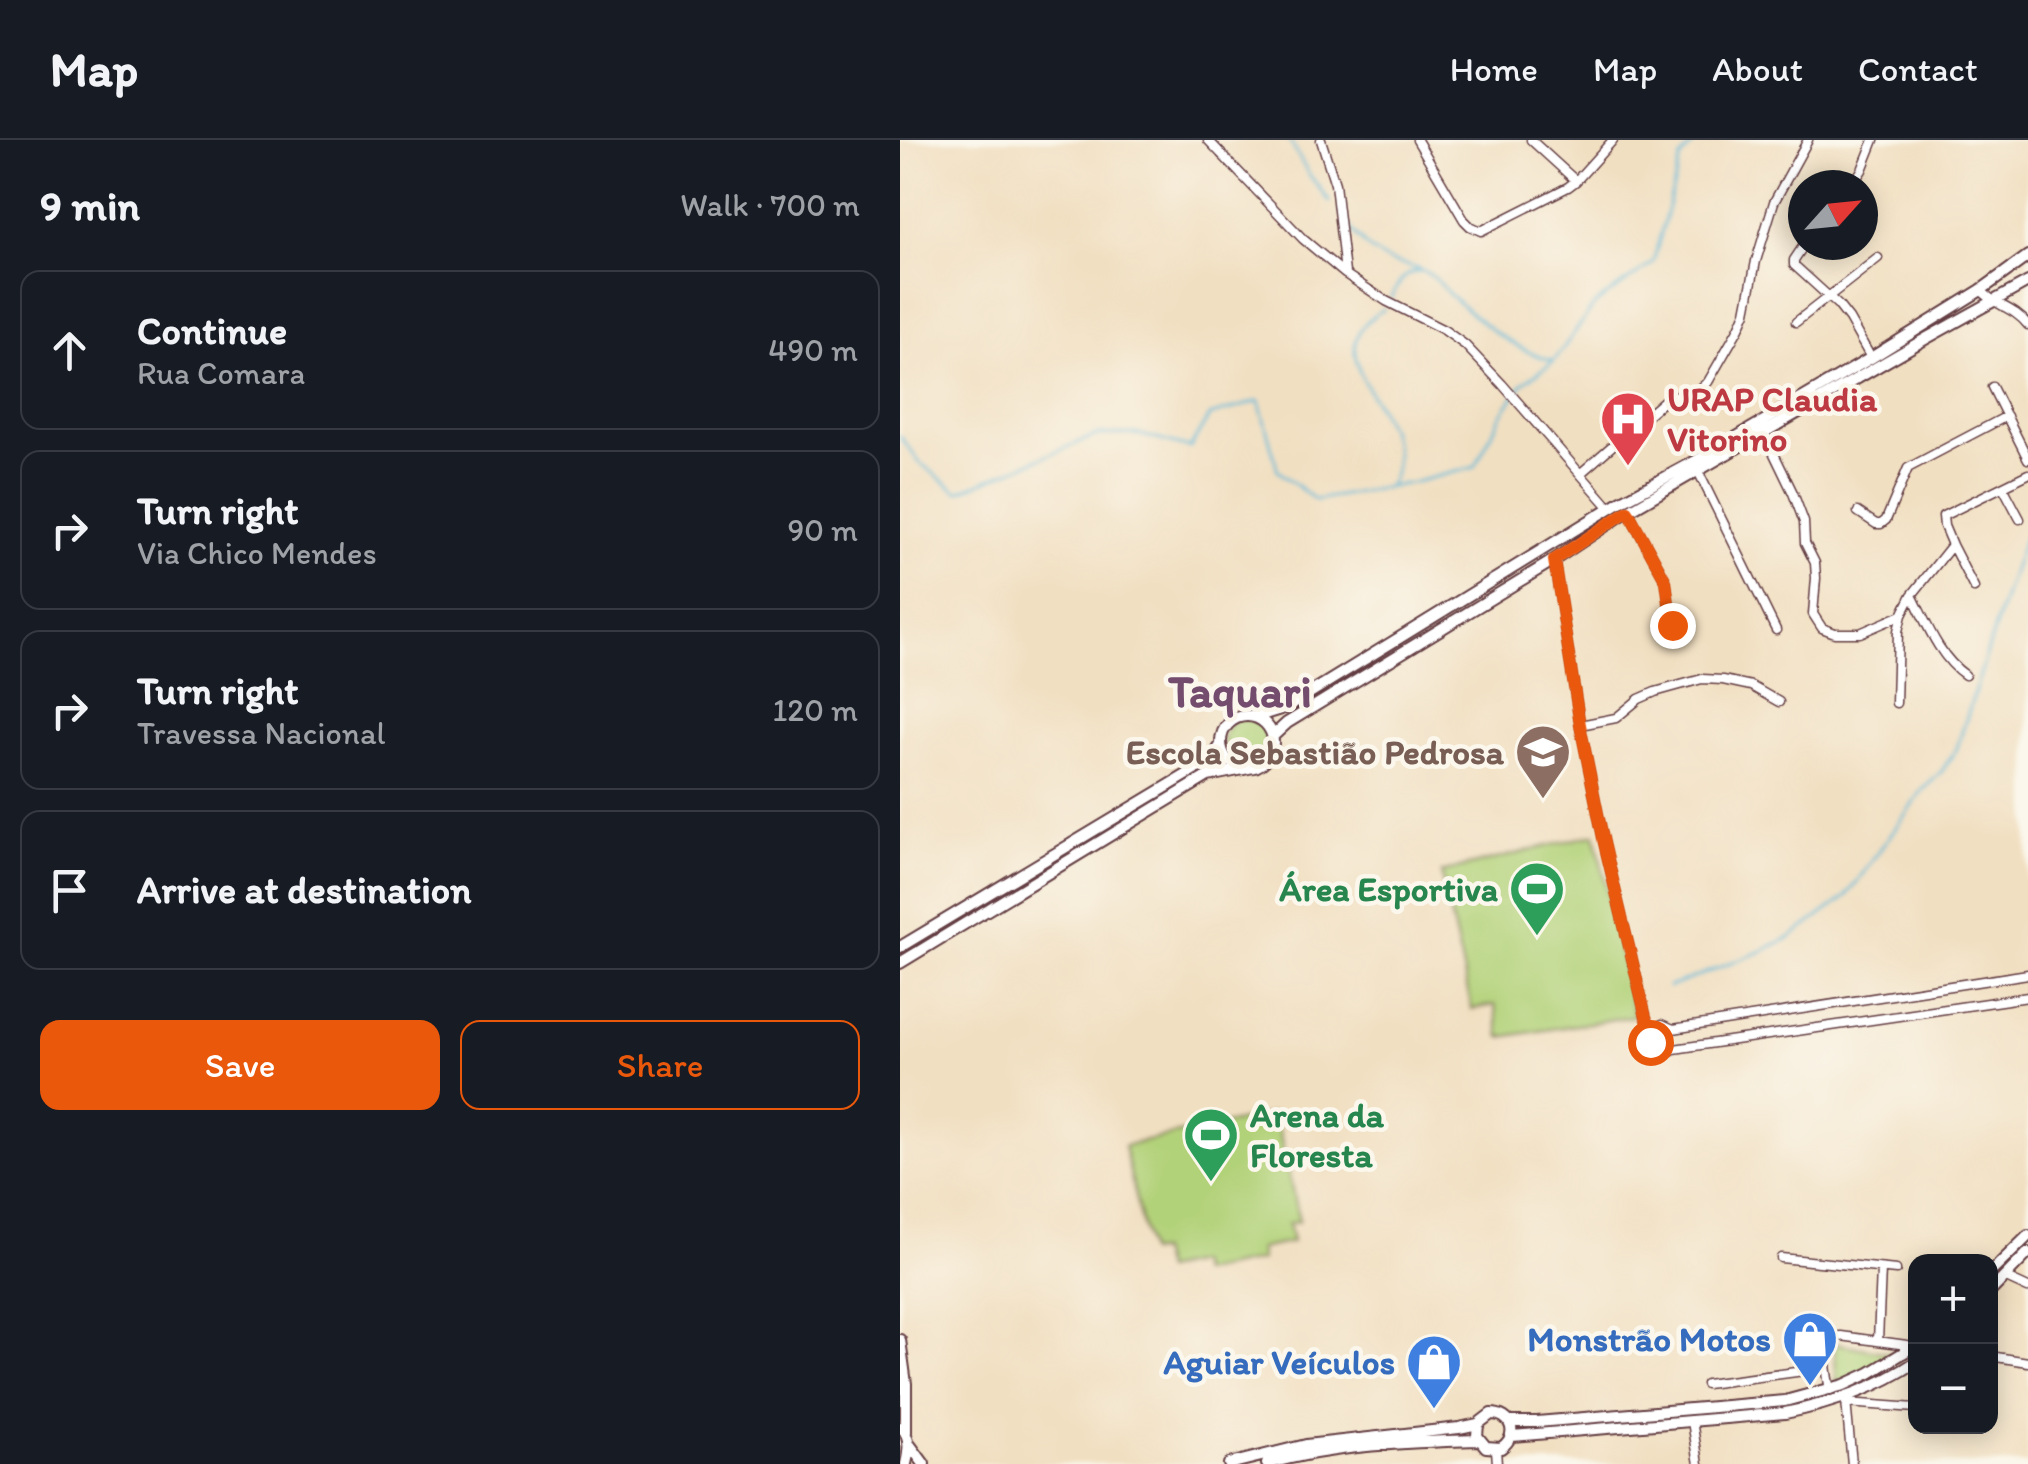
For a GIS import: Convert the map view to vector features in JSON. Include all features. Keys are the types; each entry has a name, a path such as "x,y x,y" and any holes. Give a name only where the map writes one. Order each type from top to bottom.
{"main road":[{"path":"1249,768 1232,764 1221,745 1222,734 1235,718 1256,717 1287,707 1610,508 1871,358 2028,256"},
{"path":"1272,736 1628,511 2028,282"},
{"path":"900,963 1208,776 1257,766 1268,757 1273,744 1264,722 1256,717"},
{"path":"900,948 1203,765 1221,745"},
{"path":"1998,1265 2028,1236"},
{"path":"1998,1283 2028,1253"},
{"path":"900,1340 906,1384 906,1464"},
{"path":"1510,1422 1512,1436 1506,1445 1496,1450 1479,1440 1478,1424 1486,1416 1496,1414 1510,1422 1537,1422 1784,1401 1830,1390 1870,1373 1908,1349"},
{"path":"1512,1436 1784,1413 1846,1400 1908,1366"},
{"path":"1230,1464 1306,1445 1478,1424"},
{"path":"905,1434 924,1464"},
{"path":"1266,1464 1350,1448 1479,1440"}],"street":[{"path":"1208,140 1303,239 1345,274 1465,346 1610,508"},
{"path":"1321,140 1335,184 1345,274"},
{"path":"1417,140 1462,216 1470,226 1484,231 1576,181 1613,140"},
{"path":"1531,140 1576,181"},
{"path":"1580,473 1667,398 1700,389 1708,382 1746,312 1770,212 1808,140"},
{"path":"1862,170 1874,140"},
{"path":"1795,260 1793,263 1850,319 1871,358"},
{"path":"1796,322 1875,260"},
{"path":"1981,290 1984,296 2010,308 2028,325"},
{"path":"1992,387 2028,459"},
{"path":"1858,512 1881,524 1908,468 2007,416"},
{"path":"1764,434 1804,522 1805,543 1815,564 1816,622 1822,628 1850,635 1876,628 1902,614"},
{"path":"1698,471 1776,630"},
{"path":"1974,588 1952,545 1943,516 2028,474"},
{"path":"2003,487 2020,518"},
{"path":"1628,511 1666,581 1672,625"},
{"path":"1896,703 1902,614 1912,595 1952,545"},
{"path":"1554,560 1580,725 1609,862 1652,1031 1650,1042 1655,1050 1667,1053 2028,997"},
{"path":"1912,595 1940,647 1965,675"},
{"path":"1580,725 1616,718 1639,699 1702,680 1751,686 1779,702"},
{"path":"1652,1031 1662,1024 1674,1029 2028,974"},
{"path":"1674,1029 1678,1041 1674,1049"},
{"path":"1781,1258 1896,1270"},
{"path":"1878,1341 1881,1270"},
{"path":"2004,1277 2028,1288"},
{"path":"1830,1390 1827,1347 1834,1337 1908,1344"},
{"path":"1998,1357 2028,1362"},
{"path":"1706,1384 1826,1368"},
{"path":"1852,1464 1846,1400 1908,1407"},
{"path":"1692,1421 1699,1464"},
{"path":"1496,1450 1497,1464"}],"green space":[{"path":"1245,719 1260,725 1266,740 1260,755 1245,761 1230,755 1224,740 1230,725"},
{"name":"Área Esportiva","path":"1595,834 1634,1016 1501,1037 1495,1005 1472,1009 1441,873"},
{"name":"Arena da Floresta","path":"1275,1113 1299,1221 1288,1224 1292,1242 1259,1249 1261,1260 1200,1273 1197,1263 1164,1270 1159,1251 1148,1253 1124,1146"},
{"path":"1834,1343 1894,1354 1837,1385"}],"waterway":[{"path":"1289,140 1330,202"},
{"path":"900,436 919,462 958,492 1097,435 1138,434 1190,448 1209,416 1259,401 1278,471 1315,500 1475,467 1501,415 1523,383 1554,361 1595,304 1653,263 1681,158 1697,140"},
{"path":"1341,212 1355,234 1374,252 1428,274 1498,334 1554,361"},
{"path":"1391,298 1405,277 1420,271"},
{"path":"1384,309 1359,333 1355,350 1358,367 1393,438 1396,464 1388,486"},
{"path":"1669,987 1791,937 1846,897 1957,748 2013,570 2028,536"}],"place":[{"name":"URAP Claudia Vitorino","path":"1628,468"},
{"name":"Escola Sebastião Pedrosa","path":"1543,801"},
{"name":"Área Esportiva","path":"1537,938"},
{"name":"Arena da Floresta","path":"1211,1184"},
{"name":"Monstrão Motos","path":"1810,1388"},
{"name":"Aguiar Veículos","path":"1434,1411"}],"district":[{"name":"Taquari","path":"1240,691"}],"route":[{"path":"1650,1042 1652,1031 1604,843 1580,725 1554,560 1628,511 1663,573 1672,625"}]}
